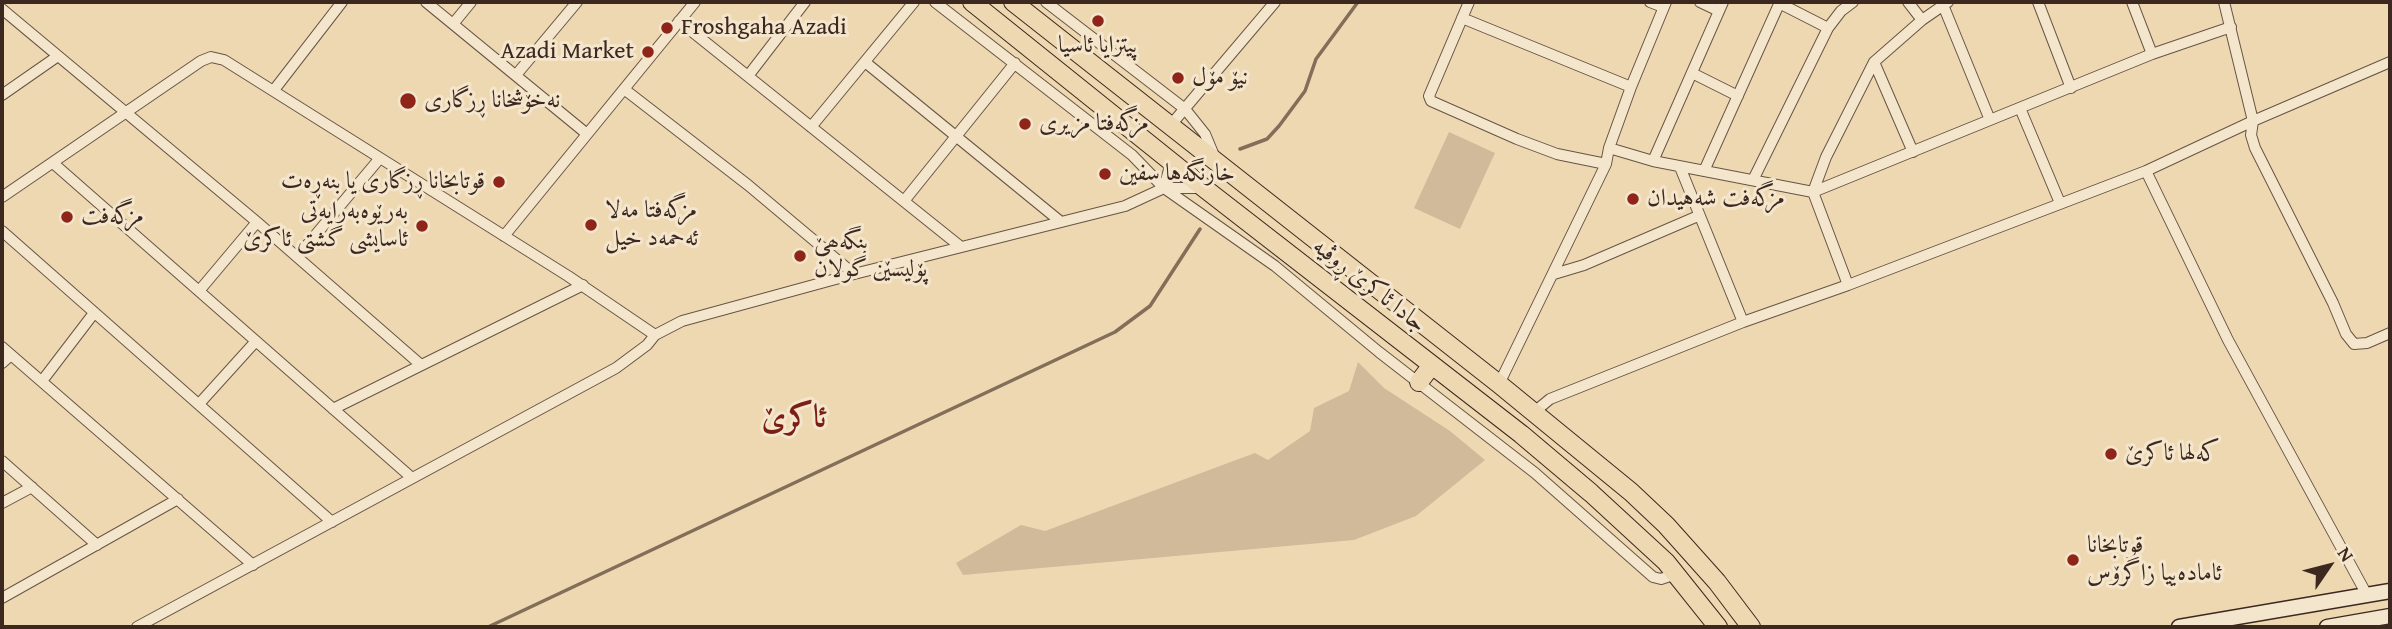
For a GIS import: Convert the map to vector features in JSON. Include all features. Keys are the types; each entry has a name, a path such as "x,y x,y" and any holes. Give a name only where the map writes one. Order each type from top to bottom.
{"highway":[{"name":"جادا ئاکرێ ڕوڤیە","path":"972,2 1204,188 1521,434 1627,524 1676,574 1718,627"},
{"name":"جادا ئاکرێ ڕوڤیە","path":"1013,2 1499,384 1631,492 1666,525 1717,582 1751,627"},
{"path":"1419,382 1432,366"}],"street":[{"path":"274,90 342,2"},
{"path":"426,2 587,134"},
{"path":"453,24 471,2"},
{"path":"516,75 577,2"},
{"path":"504,236 695,2"},
{"path":"748,76 806,2"},
{"path":"811,127 914,2"},
{"path":"935,2 1132,155 1164,188 1275,266 1535,473 1653,577 1666,578 1676,574"},
{"path":"1046,2 1185,109 1205,134 1217,163"},
{"path":"1170,126 1275,2"},
{"path":"1469,2 1429,96 1431,101 1557,154 1605,164"},
{"path":"1499,384 1605,164 1631,87 1664,4 1650,2"},
{"path":"1654,161 1721,6 1700,2"},
{"path":"1754,180 1828,28 1841,11 1853,2"},
{"path":"1908,2 1922,20"},
{"path":"2038,2 2071,88"},
{"path":"2132,2 2152,54"},
{"path":"2224,2 2253,121 2251,135 2255,148 2346,334 2354,344 2367,343 2390,332"},
{"path":"1704,171 1779,3 1828,28"},
{"path":"1848,285 1813,192 1826,158 1874,62 1945,3 1990,120"},
{"path":"2,9 257,222 421,365"},
{"path":"1462,18 1631,87"},
{"path":"679,21 961,247"},
{"path":"1609,148 1680,167 1813,192 2152,54 2231,27"},
{"path":"2,96 58,56"},
{"path":"2,197 177,76 211,57 224,60 274,90 583,285 655,335"},
{"path":"865,62 1061,222"},
{"path":"904,201 1015,62"},
{"path":"1874,62 1913,152"},
{"path":"1534,413 1550,399 1743,322 1848,285 2146,171 2390,62"},
{"path":"1692,73 1738,96"},
{"path":"624,89 748,185 854,274"},
{"path":"2021,108 2060,203"},
{"path":"297,257 380,158"},
{"path":"1164,188 1171,162"},
{"path":"53,163 412,478"},
{"path":"1680,167 1743,322"},
{"path":"2146,171 2228,340 2367,595"},
{"path":"137,627 616,368 647,345 655,335 681,321 1125,205 1164,188 1204,188"},
{"path":"1554,274 1584,265 1698,216"},
{"path":"199,291 257,222"},
{"path":"2,232 332,522"},
{"path":"333,409 583,285"},
{"path":"42,381 94,313"},
{"path":"198,404 256,341"},
{"path":"2,347 253,565"},
{"path":"2,363 11,355"},
{"path":"2,461 97,545"},
{"path":"2,503 32,487"},
{"path":"2,598 178,499"},
{"path":"2179,627 2237,622 2390,591"},
{"path":"2327,627 2390,616"}],"shaded area":[{"path":"1449,132 1495,153 1460,229 1414,208"},
{"path":"1358,362 1384,388 1450,431 1485,460 1416,516 1354,540 963,575 956,563 1021,525 1045,531 1255,453 1268,460 1310,431 1314,408 1349,391"}],"waterway":[{"path":"1240,149 1267,139 1279,126 1305,91 1316,59 1358,2"},
{"path":"488,627 1115,332 1150,306 1200,229"}],"place":[{"name":"پیتزایا ئاسیا","path":"1098,21"},
{"name":"Froshgaha Azadi","path":"667,28"},
{"name":"Azadi Market","path":"648,52"},
{"name":"نیۆ مۆل","path":"1178,78"},
{"name":"نەخۆشخانا ڕزگاری","path":"408,101"},
{"name":"مزگەفتا مزیری","path":"1025,124"},
{"name":"خارنگەها سفين","path":"1105,174"},
{"name":"قوتابخانا ڕزگاری یا بنەڕەت","path":"499,182"},
{"name":"مزگەفت شه‌هيدان","path":"1633,199"},
{"name":"مزگەفت","path":"67,217"},
{"name":"مزگەفتا مەلا ئەحمەد خیل","path":"591,225"},
{"name":"بەرێوەبەرایەتی ئاسایشی گشتی ئاکرێ","path":"422,226"},
{"name":"بنگە‌ھێ پۆلیسێن گولان","path":"800,256"},
{"name":"کەلها ئاکرێ","path":"2111,454"},
{"name":"قوتابخانا ئامادەییا زاگرۆس","path":"2073,560"}],"district":[{"name":"ئاکرێ","path":"794,419"}]}
